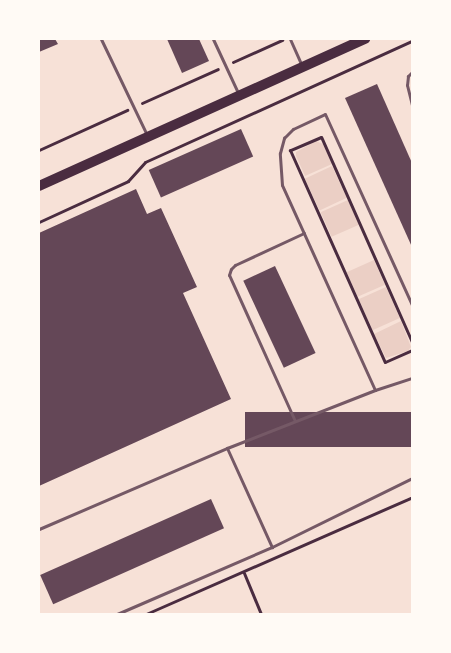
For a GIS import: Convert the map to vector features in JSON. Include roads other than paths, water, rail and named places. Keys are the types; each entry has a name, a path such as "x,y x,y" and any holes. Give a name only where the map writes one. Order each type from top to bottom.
{"main road":[{"path":"39,186 365,39"}],"lane":[{"path":"101,39 148,137"},
{"path":"214,39 239,95"},
{"path":"290,39 302,67"},
{"path":"412,72 408,76 407,85 412,105"},
{"path":"375,390 282,185 280,153 284,138 293,128 325,114 412,305"},
{"path":"295,421 229,275 235,264 304,233"},
{"path":"39,529 227,448 375,390 412,378"},
{"path":"227,448 272,547"},
{"path":"117,614 272,547 412,478"}]}
